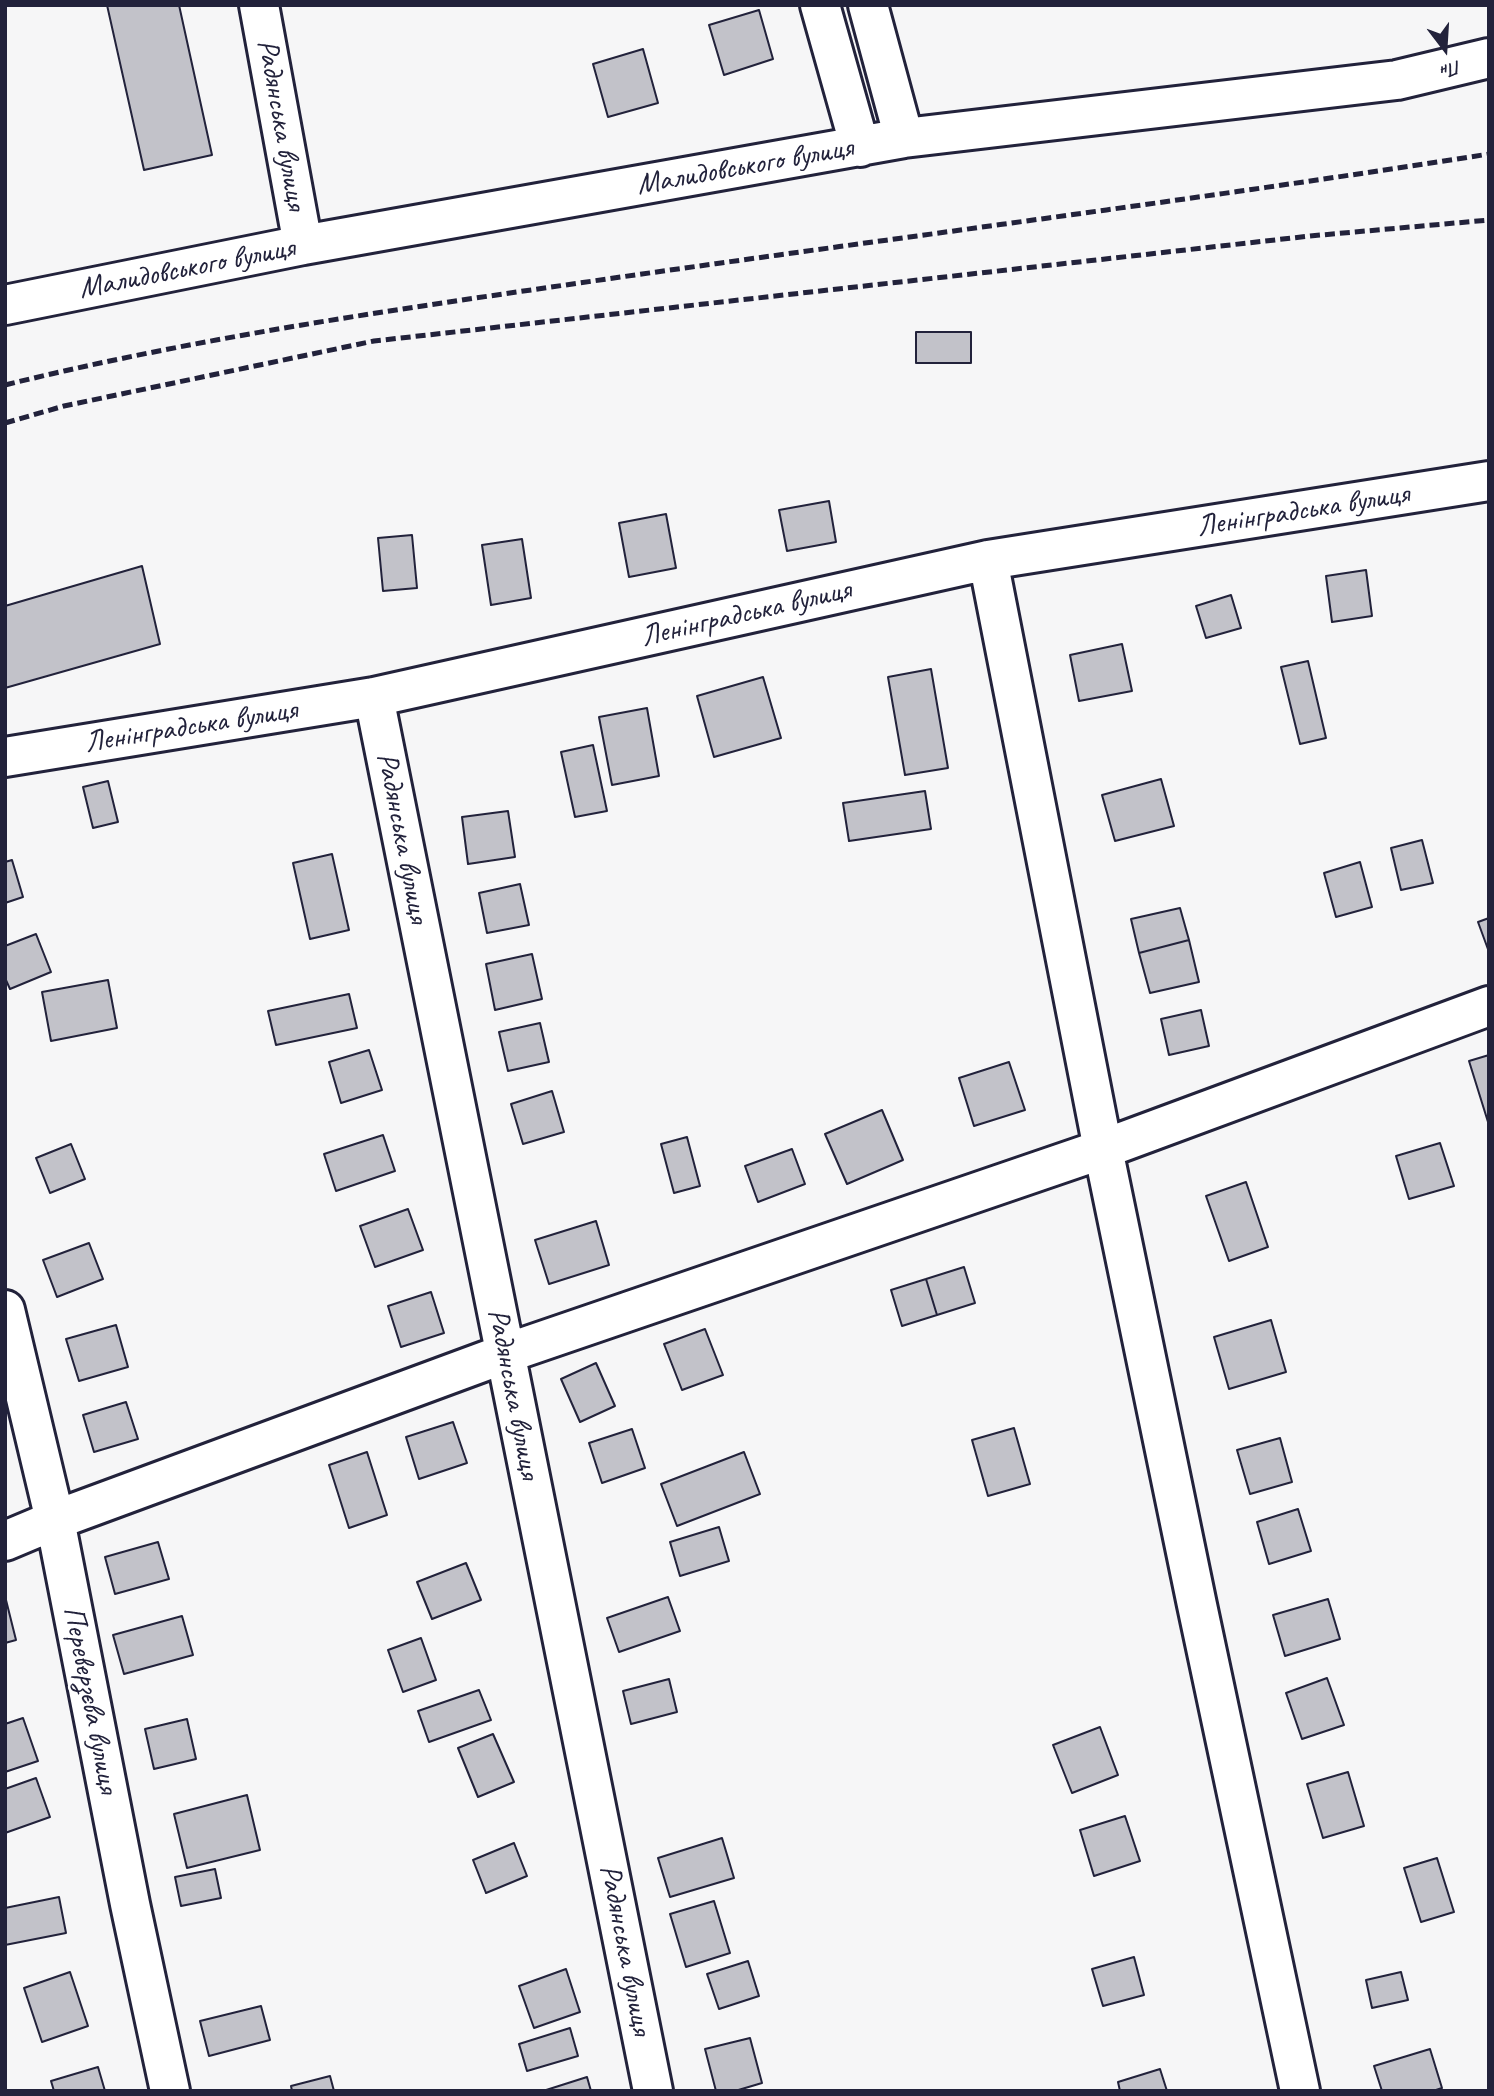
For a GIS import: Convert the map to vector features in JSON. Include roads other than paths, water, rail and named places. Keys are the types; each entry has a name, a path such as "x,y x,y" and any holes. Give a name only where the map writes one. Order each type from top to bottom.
{"street":[{"name":"Радянська вулиця","path":"259,5 303,245"},
{"path":"820,5 860,147"},
{"path":"868,5 904,138"},
{"name":"Малидовського вулиця","path":"5,305 303,245 904,138 1397,80 1489,58"},
{"name":"Ленінградська вулиця","path":"5,757 374,697 988,560 1489,481"},
{"path":"988,560 1103,1149 1300,2091"},
{"name":"Радянська вулиця","path":"374,697 653,2091"},
{"path":"5,1541 55,1520 504,1354 1103,1149 1489,1006"},
{"name":"Переверзєва вулиця","path":"5,1311 55,1520 127,1891 170,2091"}],"railway":[{"path":"5,385 154,352 380,312 1489,154"},
{"path":"5,423 64,406 374,341 1310,236 1489,220"}]}
